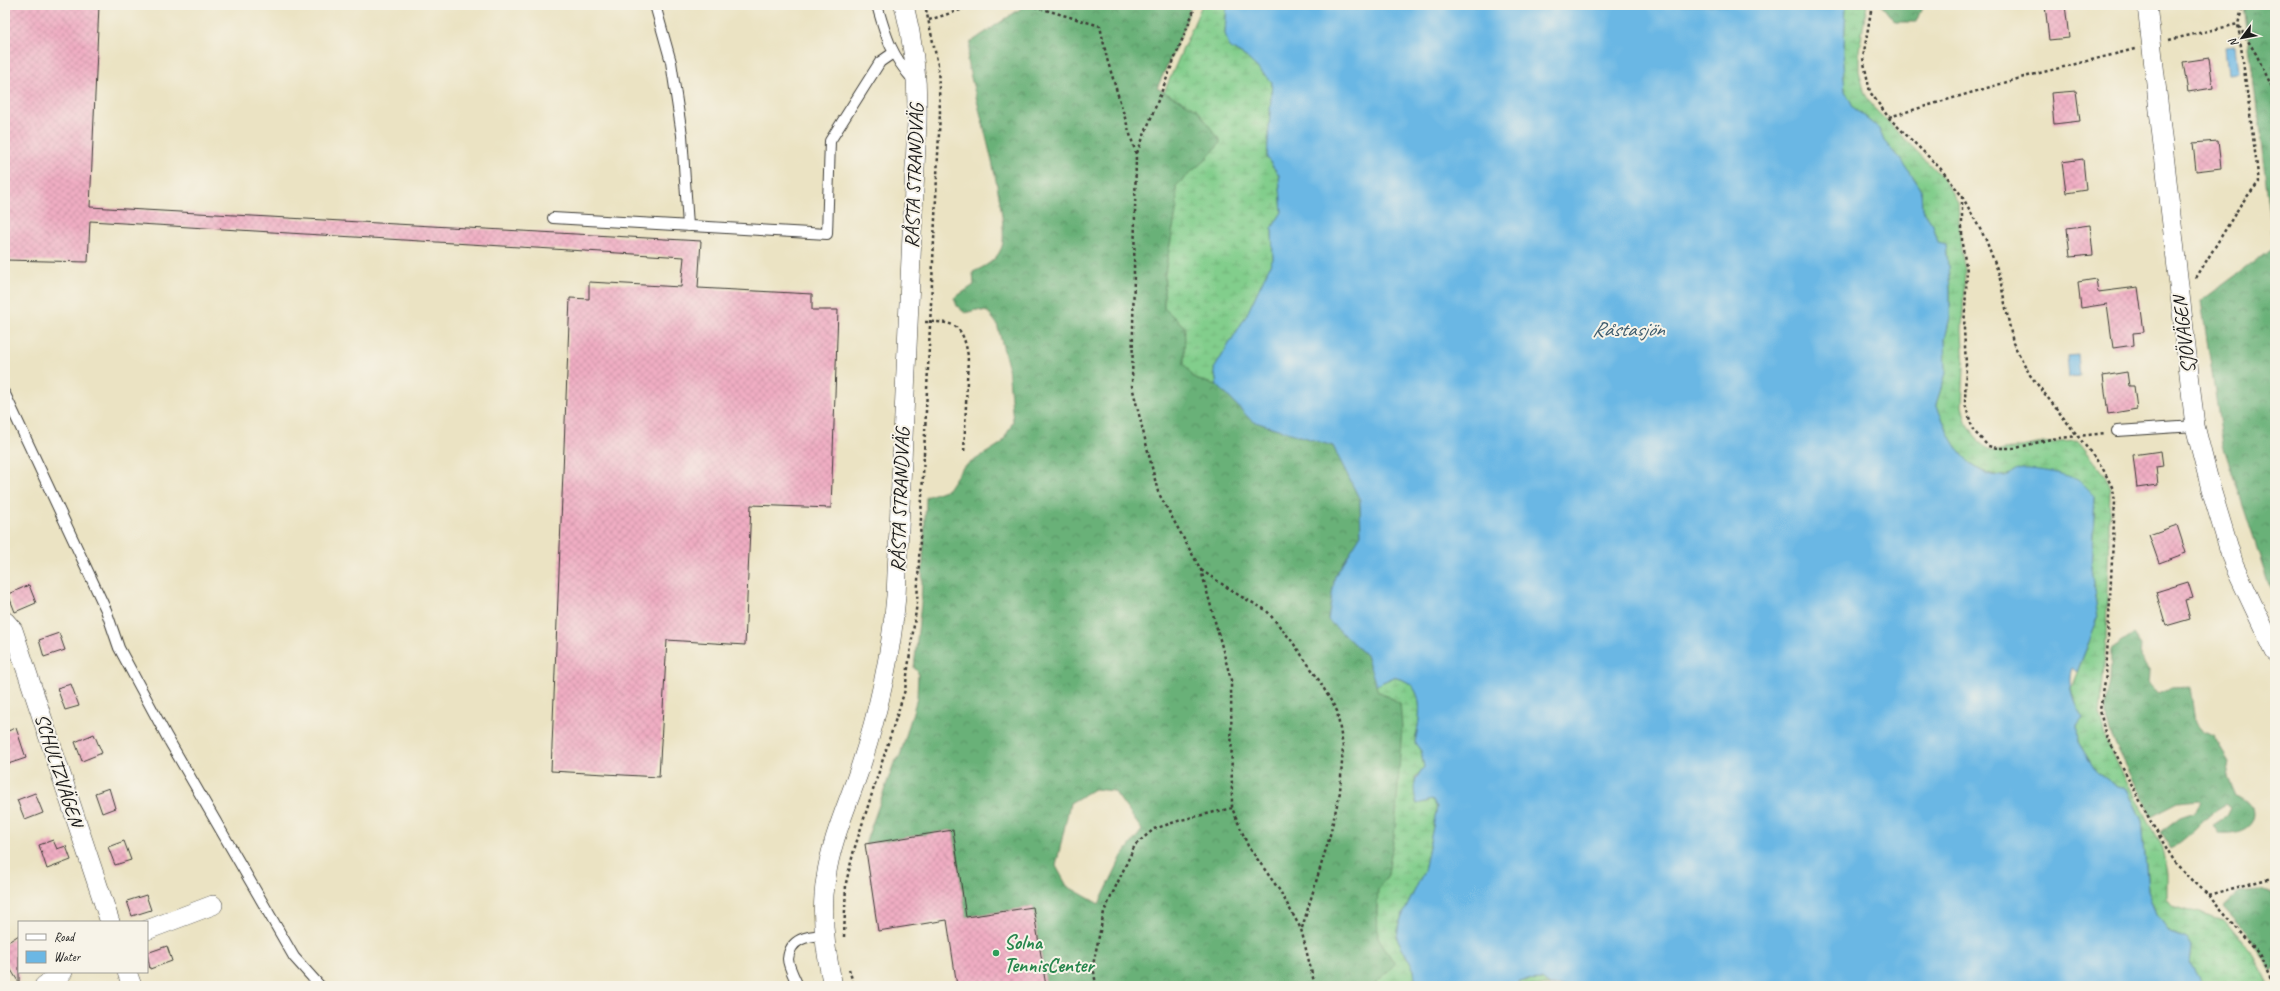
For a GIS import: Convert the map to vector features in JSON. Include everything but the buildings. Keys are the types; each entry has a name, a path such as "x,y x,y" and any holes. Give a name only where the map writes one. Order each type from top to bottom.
{"street":[{"name":"RÅSTA STRANDVÄG","path":"833,986 824,935 826,878 832,850 874,721 890,652 896,596 918,85 911,37 904,5"},
{"name":"SJÖVÄGEN","path":"2147,5 2195,426 2211,489 2234,565 2275,652"},
{"name":"SCHULTZVÄGEN","path":"5,621 13,630 110,921"},
{"path":"148,930 213,905"},
{"path":"44,986 62,973"},
{"path":"127,973 132,986"}],"lane":[{"path":"655,5 671,62 682,134 688,226"},
{"path":"877,5 887,40 899,64 918,85"},
{"path":"553,218 827,234 830,141 880,62 894,53"},
{"path":"5,394 106,610 119,648 167,737 294,957 320,986"},
{"path":"2117,431 2195,426"},
{"path":"798,986 788,959 793,946 803,937 824,935"}],"path":[{"path":"929,20 976,5"},
{"path":"1029,5 1100,26 1107,59 1136,154 1132,386 1158,492 1201,570 1231,680 1232,808 1248,846 1280,891 1301,929 1315,986"},
{"path":"1136,154 1196,5"},
{"path":"1872,5 1863,58 1870,92 1889,118 1940,168 1962,196 1986,240 1999,274 2012,343 2030,375 2102,467 2114,489 2116,502 2106,675 2100,710 2105,733 2152,824 2176,864 2208,895 2259,954 2274,986"},
{"path":"2193,282 2241,204 2259,182 2238,24 2243,5"},
{"path":"1889,118 2024,77 2238,24"},
{"path":"2238,24 2256,54 2275,93"},
{"path":"1962,196 1962,244 1967,271 1964,329 1966,364 1964,404 1973,430 1988,446 1997,448 2016,448 2051,439 2079,438 2117,431"},
{"path":"908,323 946,321 957,327 966,340 968,356 964,454"},
{"path":"1201,570 1240,596 1266,610 1300,652 1337,711 1343,747 1340,792 1329,839 1301,929"},
{"path":"1096,986 1093,965 1104,912 1135,845 1154,829 1181,820 1232,808"},
{"path":"2208,895 2275,877"}],"green space":[{"path":"1026,5 1191,5 1183,31 1157,88 1197,109 1221,142 1207,158 1176,186 1177,207 1165,273 1164,308 1185,327 1184,364 1195,379 1217,385 1252,421 1333,446 1360,500 1361,535 1335,576 1328,620 1366,655 1378,691 1400,703 1402,727 1395,829 1388,875 1378,889 1377,909 1378,937 1395,964 1376,983 1376,986 1046,986 1033,907 966,917 953,830 865,844 894,763 900,756 917,698 918,672 914,668 921,603 926,497 948,489 962,468 1002,443 1013,422 1008,366 997,324 988,312 976,310 965,313 957,306 954,298 974,285 973,272 985,266 996,257 1001,249 1003,235 1002,214 991,158 967,61 971,42","holes":["1094,789 1114,791 1142,830 1122,856 1099,904 1067,886 1056,866 1070,803"]},
{"path":"1202,5 1227,5 1225,33 1229,47 1246,57 1272,82 1267,158 1279,175 1282,212 1272,228 1273,259 1246,316 1214,369 1217,385 1195,379 1184,364 1185,327 1164,308 1165,273 1177,207 1176,186 1207,158 1221,142 1197,109 1164,92"},
{"path":"1846,5 1867,5 1859,50 1859,71 1865,94 1874,108 1941,176 1958,202 1961,249 1965,270 1962,331 1964,367 1962,406 1966,421 1978,441 1988,449 2000,451 2042,443 2076,441 2080,443 2106,476 2110,490 2106,641 2100,717 2104,733 2112,753 2162,848 2167,873 2167,899 2172,905 2225,920 2253,953 2269,986 2203,986 2190,963 2192,946 2187,938 2170,932 2157,915 2148,890 2142,821 2127,789 2117,787 2097,773 2078,742 2077,726 2083,718 2076,706 2071,688 2098,619 2091,568 2095,496 2022,469 2003,476 1981,470 1964,456 1956,447 1950,436 1936,404 1946,373 1945,339 1950,317 1950,289 1946,244 1938,243 1933,225 1922,209 1921,189 1905,165 1884,141 1879,128 1854,108 1845,91 1843,65"},
{"path":"1881,5 1923,5 1916,22 1895,22"},
{"path":"2244,5 2275,5 2275,603 2223,445 2201,301 2274,247"},
{"path":"2133,634 2141,645 2140,658 2150,672 2149,684 2159,693 2170,688 2190,687 2195,722 2203,732 2214,736 2230,762 2227,777 2235,796 2253,806 2253,820 2244,829 2232,833 2218,833 2213,825 2227,816 2231,808 2226,804 2211,814 2185,839 2171,849 2160,832 2180,817 2195,812 2201,802 2199,800 2178,802 2151,816 2112,737 2107,723 2105,706 2110,682 2111,649"},
{"path":"1394,677 1409,683 1418,696 1420,712 1415,743 1421,751 1424,767 1415,778 1416,804 1432,800 1437,807 1424,871 1399,923 1397,938 1414,970 1416,986 1376,986 1376,983 1395,964 1378,937 1377,909 1378,889 1388,875 1395,829 1402,727 1400,703 1378,691 1376,685"},
{"path":"2259,890 2275,894 2275,969 2271,972 2253,940 2223,907 2239,892"},
{"path":"1542,980 1550,986 1515,986 1519,981"}],"water":[{"name":"Råstasjön","path":"1227,5 1846,5 1843,65 1845,91 1854,108 1879,128 1884,141 1905,165 1921,189 1922,209 1933,225 1938,242 1946,244 1950,289 1950,317 1945,339 1946,373 1936,404 1952,440 1968,461 1978,469 1990,474 2003,476 2018,470 2028,469 2060,474 2079,481 2095,496 2091,568 2098,619 2077,672 2072,668 2070,674 2070,687 2072,694 2083,718 2077,726 2078,742 2097,773 2117,787 2127,789 2142,821 2148,890 2157,915 2170,932 2187,938 2192,946 2190,963 2203,986 1550,986 1542,980 1519,981 1515,986 1416,986 1414,970 1397,938 1399,923 1424,871 1437,807 1432,800 1417,804 1414,793 1414,784 1424,767 1421,751 1415,743 1420,712 1418,696 1409,683 1394,677 1376,685 1366,655 1328,620 1335,576 1361,535 1360,500 1333,446 1252,421 1217,385 1214,369 1246,316 1273,259 1272,228 1282,212 1279,175 1267,158 1272,82 1246,57 1229,47 1225,33"},
{"path":"2235,46 2238,73 2228,74 2225,47"},
{"path":"2078,355 2080,376 2069,377 2067,356"}],"place":[{"name":"Solna TennisCenter","path":"996,953"}]}
